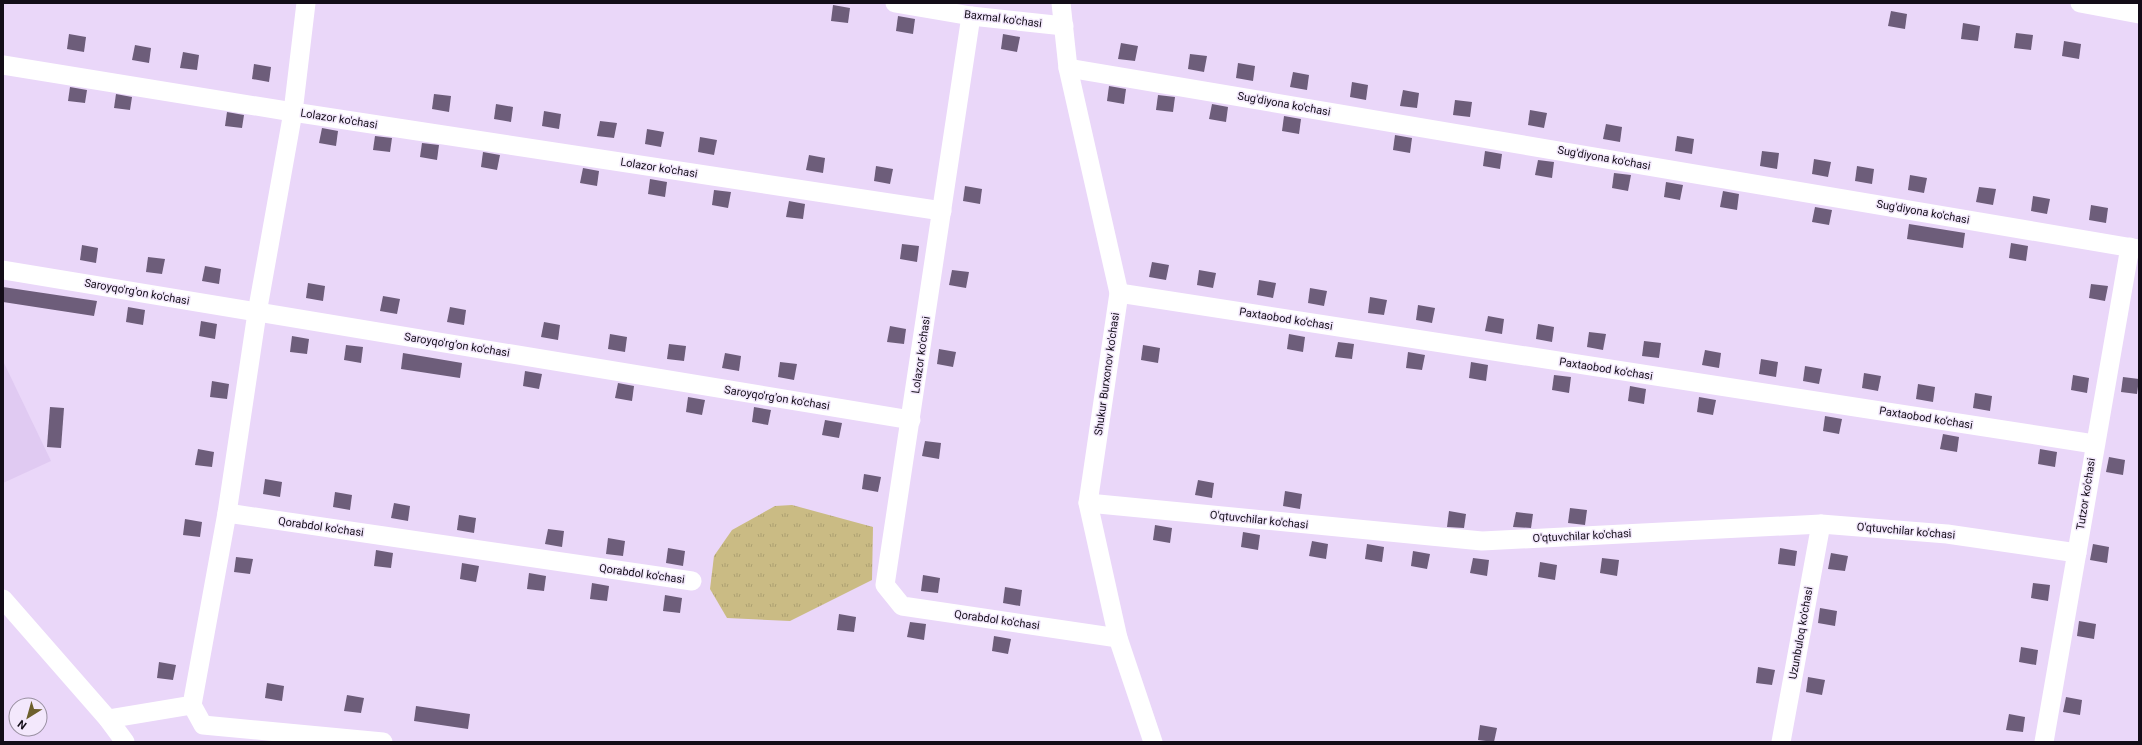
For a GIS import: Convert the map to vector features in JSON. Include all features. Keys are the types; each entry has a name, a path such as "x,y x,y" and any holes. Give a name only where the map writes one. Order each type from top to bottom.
{"street":[{"path":"306,3 293,112 257,313 227,514 192,705 203,725 383,742"},
{"name":"Baxmal ko'chasi","path":"895,3 971,16 1064,26"},
{"name":"Shukur Burxonov ko'chasi","path":"1061,3 1068,68 1119,293 1088,503 1118,638 1154,742"},
{"path":"2089,4 2139,14"},
{"path":"942,211 971,16"},
{"name":"Lolazor ko'chasi","path":"3,64 293,112 942,211 885,585"},
{"name":"Sug'diyona ko'chasi","path":"1068,68 2134,248"},
{"name":"Tutzor ko'chasi","path":"2044,742 2094,444 2134,248"},
{"name":"Saroyqo'rg'on ko'chasi","path":"3,270 911,420"},
{"name":"Paxtaobod ko'chasi","path":"1119,293 2094,444"},
{"name":"O'qtuvchilar ko'chasi","path":"1088,503 1482,541 1821,524 1947,534 2077,552"},
{"name":"Qorabdol ko'chasi","path":"227,514 692,581"},
{"name":"Uzunbuloq ko'chasi","path":"1781,742 1821,524"},
{"name":"Qorabdol ko'chasi","path":"885,585 902,606 1118,638"},
{"path":"5,605 108,719 125,742"},
{"path":"108,719 192,705"}],"shaded area":[{"path":"3,361 51,461 3,483"}],"green space":[{"path":"792,505 873,527 872,580 790,621 727,618 710,589 714,556 732,530 775,506"}],"building":[{"path":"833,5 850,8 848,23 831,21"},
{"path":"1891,11 1907,14 1905,29 1888,26"},
{"path":"898,16 915,19 913,34 896,31"},
{"path":"1963,23 1980,26 1978,41 1961,39"},
{"path":"2016,33 2033,35 2031,50 2014,48"},
{"path":"69,34 86,37 84,52 67,49"},
{"path":"1003,34 1020,37 1017,52 1001,49"},
{"path":"2064,41 2081,44 2079,59 2062,56"},
{"path":"1121,43 1138,46 1135,61 1118,59"},
{"path":"135,45 151,48 149,63 132,60"},
{"path":"183,52 199,55 197,70 180,68"},
{"path":"1190,54 1207,56 1204,72 1188,69"},
{"path":"1238,63 1255,66 1253,81 1236,78"},
{"path":"254,64 271,67 269,82 252,79"},
{"path":"1293,72 1309,75 1307,90 1290,87"},
{"path":"1352,82 1368,85 1366,100 1350,97"},
{"path":"1109,86 1126,89 1124,104 1107,101"},
{"path":"70,87 87,90 85,103 68,101"},
{"path":"1403,90 1419,93 1417,108 1400,106"},
{"path":"116,94 132,97 130,110 114,108"},
{"path":"434,94 451,96 449,112 432,109"},
{"path":"1158,95 1175,97 1173,112 1156,110"},
{"path":"1455,100 1472,102 1470,117 1453,115"},
{"path":"496,104 513,107 511,122 494,119"},
{"path":"1212,104 1228,107 1226,122 1209,119"},
{"path":"1530,110 1547,113 1544,128 1528,125"},
{"path":"544,111 561,114 559,129 542,126"},
{"path":"227,112 244,115 242,128 225,126"},
{"path":"1284,116 1301,119 1299,134 1282,131"},
{"path":"600,121 617,123 614,138 597,136"},
{"path":"1606,124 1622,127 1620,142 1603,139"},
{"path":"322,128 338,131 336,146 319,143"},
{"path":"647,129 664,132 661,147 645,144"},
{"path":"1395,135 1412,138 1410,153 1393,150"},
{"path":"375,136 392,138 390,152 373,150"},
{"path":"1677,136 1694,139 1692,154 1675,151"},
{"path":"700,137 717,140 714,155 698,152"},
{"path":"422,143 439,145 437,160 420,157"},
{"path":"1485,151 1502,154 1500,169 1483,166"},
{"path":"1762,151 1779,153 1777,169 1760,166"},
{"path":"483,152 500,155 497,170 481,167"},
{"path":"809,155 825,158 823,173 806,170"},
{"path":"1814,159 1831,162 1828,177 1812,174"},
{"path":"1538,160 1554,162 1552,178 1535,175"},
{"path":"876,166 893,169 890,184 874,181"},
{"path":"1857,166 1874,169 1872,184 1855,181"},
{"path":"583,168 599,171 597,186 580,183"},
{"path":"1614,173 1631,175 1628,191 1612,188"},
{"path":"1910,175 1927,178 1924,193 1908,190"},
{"path":"650,179 667,182 665,197 648,194"},
{"path":"1666,182 1683,185 1680,200 1664,197"},
{"path":"965,186 982,189 980,204 963,201"},
{"path":"1979,187 1996,189 1993,205 1976,202"},
{"path":"714,190 731,192 728,208 712,205"},
{"path":"1723,191 1739,194 1737,210 1720,207"},
{"path":"2033,196 2050,199 2047,214 2031,211"},
{"path":"789,201 805,204 803,219 786,217"},
{"path":"2091,205 2108,208 2106,223 2089,220"},
{"path":"1815,207 1832,210 1829,225 1812,222"},
{"path":"1909,224 1965,233 1963,248 1907,239"},
{"path":"2011,243 2028,246 2026,261 2009,258"},
{"path":"902,244 919,246 917,262 900,259"},
{"path":"82,245 98,248 96,263 80,260"},
{"path":"148,257 165,259 162,274 146,272"},
{"path":"1152,262 1169,265 1166,280 1149,277"},
{"path":"205,266 221,269 219,284 202,281"},
{"path":"952,270 969,272 966,288 949,285"},
{"path":"1199,270 1216,273 1213,288 1197,285"},
{"path":"1259,280 1276,283 1273,298 1257,295"},
{"path":"308,283 325,286 323,301 306,298"},
{"path":"2091,284 2108,286 2105,301 2089,298"},
{"path":"3,287 97,301 94,316 3,302"},
{"path":"1310,288 1327,291 1324,306 1308,303"},
{"path":"383,296 400,299 397,314 380,311"},
{"path":"1370,297 1387,300 1384,315 1368,313"},
{"path":"1418,305 1435,308 1432,323 1416,320"},
{"path":"128,307 145,310 143,325 126,322"},
{"path":"450,307 466,310 464,325 447,322"},
{"path":"1488,316 1504,319 1502,334 1485,331"},
{"path":"201,321 217,324 215,339 199,336"},
{"path":"544,322 560,325 558,340 541,337"},
{"path":"1538,324 1554,327 1552,342 1536,339"},
{"path":"890,326 906,329 904,344 887,342"},
{"path":"1589,332 1606,334 1603,350 1587,347"},
{"path":"610,334 627,337 625,352 608,349"},
{"path":"1289,334 1305,337 1303,352 1287,349"},
{"path":"292,336 309,339 307,354 290,352"},
{"path":"1644,341 1661,343 1659,358 1642,356"},
{"path":"1338,342 1354,344 1352,359 1335,357"},
{"path":"669,344 686,346 684,361 667,359"},
{"path":"346,345 363,347 361,363 344,360"},
{"path":"1143,345 1160,348 1158,363 1141,360"},
{"path":"939,349 956,352 953,367 937,364"},
{"path":"1705,350 1721,353 1719,368 1702,365"},
{"path":"1408,352 1425,355 1422,370 1406,368"},
{"path":"403,353 462,363 460,378 401,369"},
{"path":"725,353 741,356 739,371 722,368"},
{"path":"1761,359 1778,362 1776,377 1759,374"},
{"path":"780,362 797,364 794,380 778,377"},
{"path":"1471,362 1488,365 1486,381 1469,378"},
{"path":"1805,366 1822,369 1819,384 1803,381"},
{"path":"525,371 542,374 539,389 523,386"},
{"path":"1864,373 1881,376 1878,391 1862,388"},
{"path":"1554,375 1571,377 1569,393 1552,390"},
{"path":"2073,375 2089,378 2087,393 2071,390"},
{"path":"2123,377 2139,379 2137,394 2121,392"},
{"path":"212,381 229,384 227,399 210,397"},
{"path":"618,383 634,386 632,401 615,398"},
{"path":"1918,384 1935,387 1933,402 1916,399"},
{"path":"1630,386 1646,389 1644,404 1628,401"},
{"path":"1975,393 1992,396 1990,411 1973,408"},
{"path":"688,397 705,400 702,415 686,412"},
{"path":"1699,397 1716,400 1713,415 1697,412"},
{"path":"50,407 64,408 61,448 47,447"},
{"path":"754,407 771,410 768,425 752,422"},
{"path":"1825,416 1842,419 1839,434 1823,431"},
{"path":"825,420 842,423 839,438 822,435"},
{"path":"1943,434 1959,437 1957,452 1940,449"},
{"path":"925,441 941,443 939,459 922,456"},
{"path":"198,449 214,452 212,467 195,465"},
{"path":"2040,449 2057,452 2055,467 2038,464"},
{"path":"2109,457 2125,460 2123,475 2106,472"},
{"path":"864,474 881,477 878,492 862,489"},
{"path":"265,479 282,482 280,497 263,494"},
{"path":"1198,480 1214,483 1212,498 1195,495"},
{"path":"1285,491 1302,494 1300,509 1283,506"},
{"path":"335,492 352,495 350,510 333,507"},
{"path":"394,503 410,506 408,521 391,518"},
{"path":"1570,508 1587,510 1585,525 1568,523"},
{"path":"1449,511 1466,514 1464,528 1447,527"},
{"path":"1516,512 1533,514 1531,528 1513,527"},
{"path":"459,515 476,518 474,533 457,530"},
{"path":"185,519 202,522 200,537 183,535"},
{"path":"1155,525 1172,528 1170,543 1153,540"},
{"path":"548,529 564,531 562,547 545,544"},
{"path":"1243,532 1260,535 1258,550 1241,547"},
{"path":"608,538 625,541 623,556 606,554"},
{"path":"1312,541 1328,544 1326,559 1309,556"},
{"path":"1367,544 1384,547 1382,562 1365,559"},
{"path":"2093,544 2109,547 2107,563 2090,560"},
{"path":"668,548 685,551 683,566 666,563"},
{"path":"1780,548 1797,551 1795,566 1778,564"},
{"path":"376,550 393,553 391,568 374,566"},
{"path":"1413,551 1430,554 1427,569 1411,566"},
{"path":"1831,553 1848,556 1845,571 1828,569"},
{"path":"236,557 253,559 250,574 234,572"},
{"path":"1473,558 1489,560 1487,576 1470,573"},
{"path":"1602,558 1619,560 1617,576 1600,573"},
{"path":"1540,562 1557,565 1555,580 1538,577"},
{"path":"462,563 479,566 476,582 460,579"},
{"path":"529,573 546,576 544,591 527,589"},
{"path":"923,575 940,578 938,593 921,591"},
{"path":"592,583 609,586 607,601 590,599"},
{"path":"2033,583 2050,585 2048,601 2031,598"},
{"path":"1005,587 1022,590 1020,606 1003,603"},
{"path":"665,595 682,598 680,613 663,611"},
{"path":"1820,608 1837,611 1835,626 1818,623"},
{"path":"839,614 856,617 854,632 837,630"},
{"path":"2079,621 2096,624 2094,639 2077,636"},
{"path":"910,622 926,624 924,640 907,637"},
{"path":"994,636 1011,639 1008,654 992,651"},
{"path":"2021,647 2038,650 2036,665 2019,662"},
{"path":"159,662 176,665 173,680 157,678"},
{"path":"1758,667 1775,670 1772,685 1756,683"},
{"path":"1808,677 1825,680 1822,695 1806,692"},
{"path":"267,683 284,686 282,701 265,698"},
{"path":"347,695 364,698 361,713 344,711"},
{"path":"2066,697 2082,700 2080,715 2063,712"},
{"path":"416,706 470,714 468,729 414,721"},
{"path":"2009,714 2025,717 2023,732 2006,730"},
{"path":"1480,725 1497,728 1494,742 1478,740"}]}
